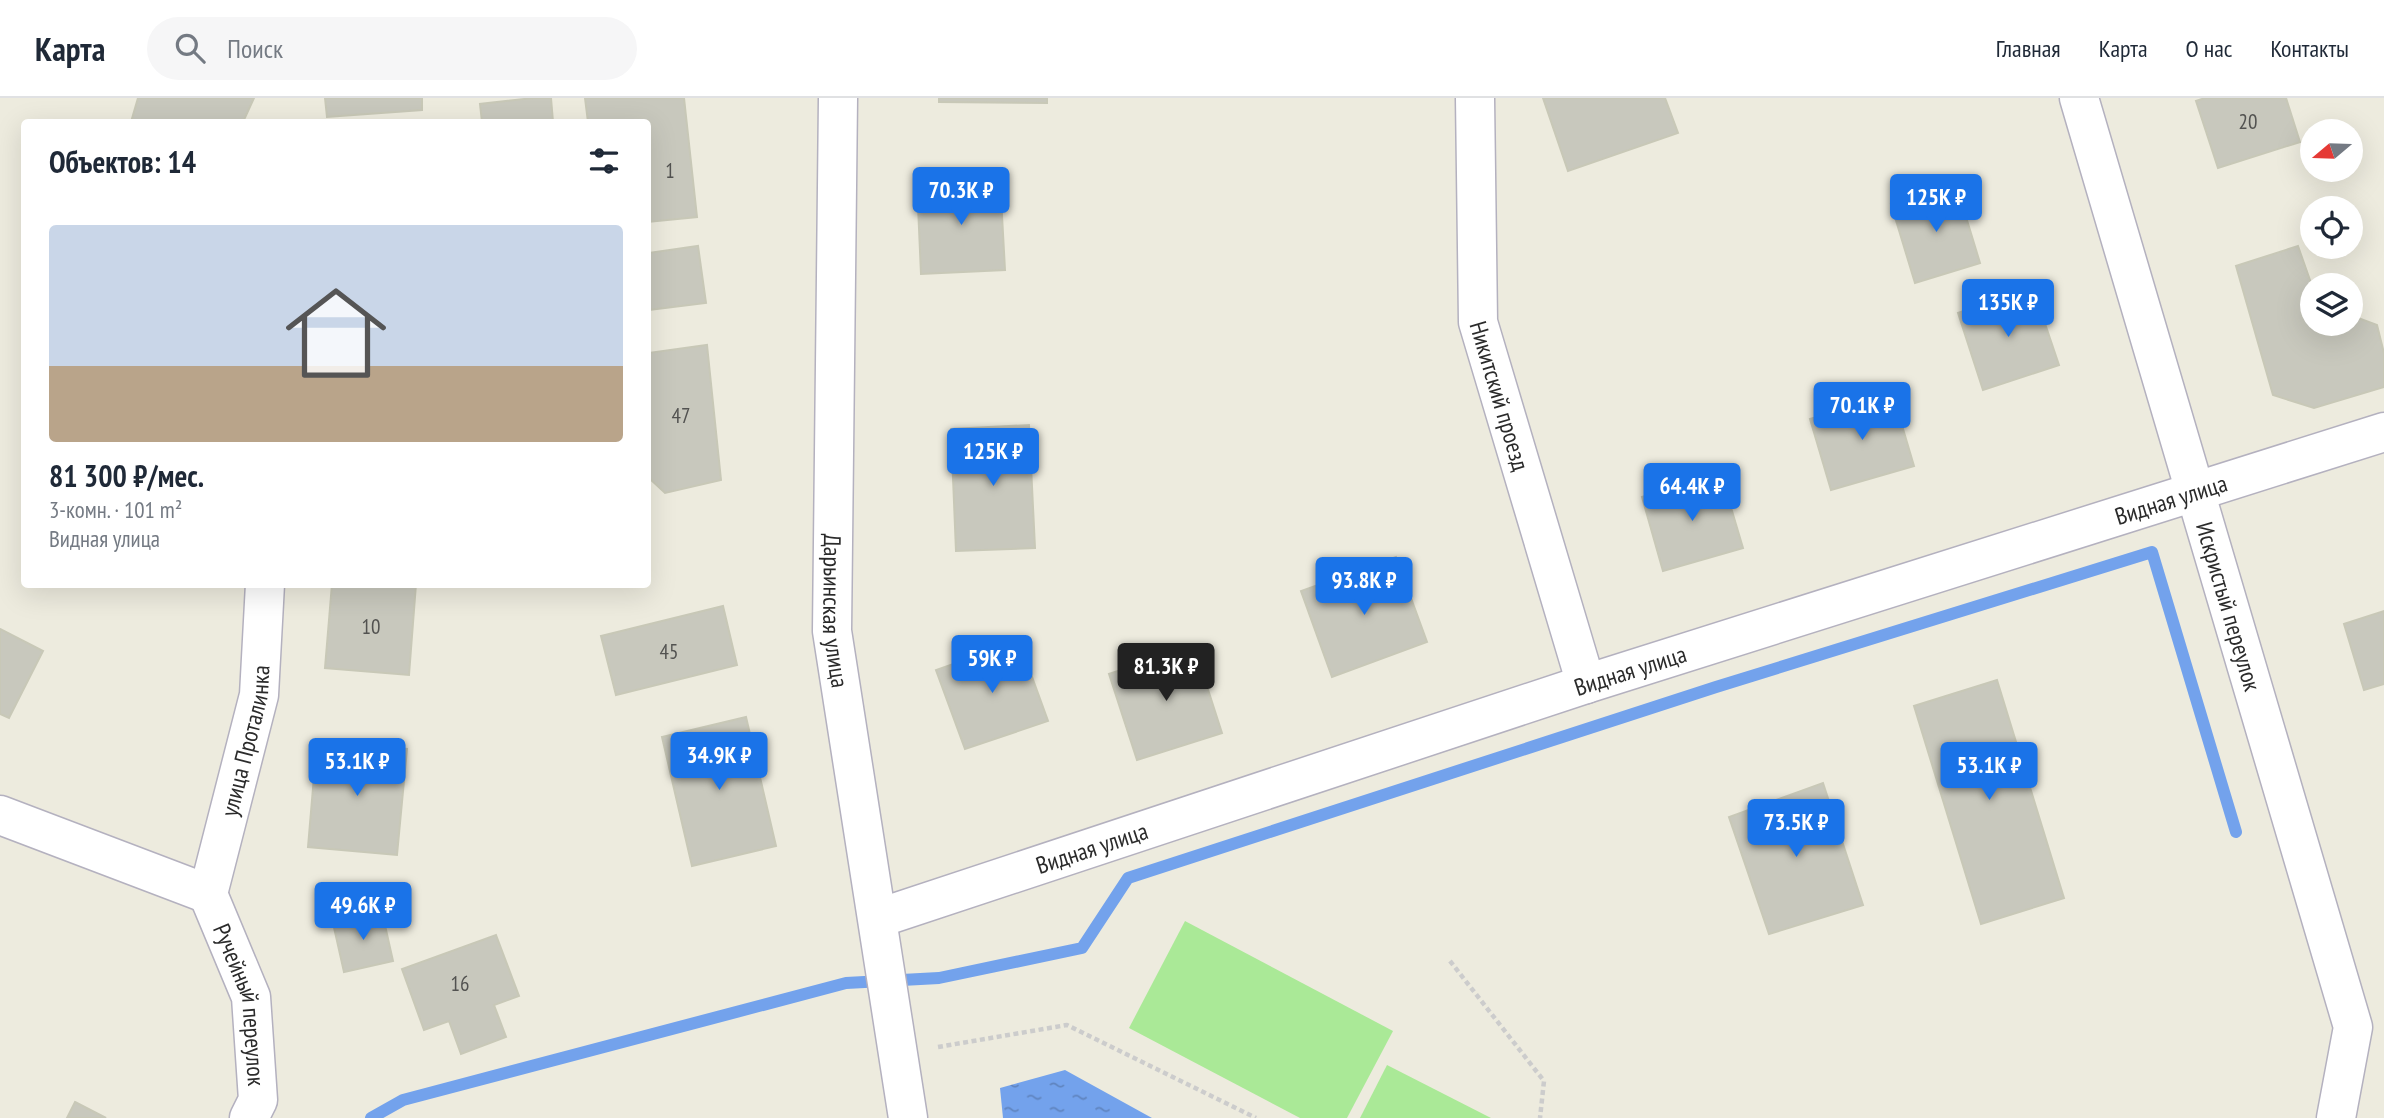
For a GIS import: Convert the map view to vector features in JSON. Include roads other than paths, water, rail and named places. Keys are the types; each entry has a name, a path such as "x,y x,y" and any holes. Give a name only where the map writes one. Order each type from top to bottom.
{"street":[{"name":"Дарьинская улица","path":"838,98 832,631 879,918 908,1118"},
{"name":"Никитский проезд","path":"1475,98 1478,322 1586,684"},
{"name":"Искристый переулок","path":"2079,98 2353,1027 2336,1118"},
{"name":"Видная улица","path":"879,918 1586,684 2194,489 2384,432"},
{"name":"улица Проталинка","path":"208,894 259,695 265,588"},
{"path":"0,815 208,894"},
{"name":"Ручейный переулок","path":"208,894 251,997 258,1100 249,1118"}],"water":[{"path":"1065,1070 1152,1118 1003,1118 1000,1088"}],"waterway":[{"path":"371,1118 403,1100 846,983 939,978 1082,948 1128,878 1716,687 2152,552 2236,832"}]}
